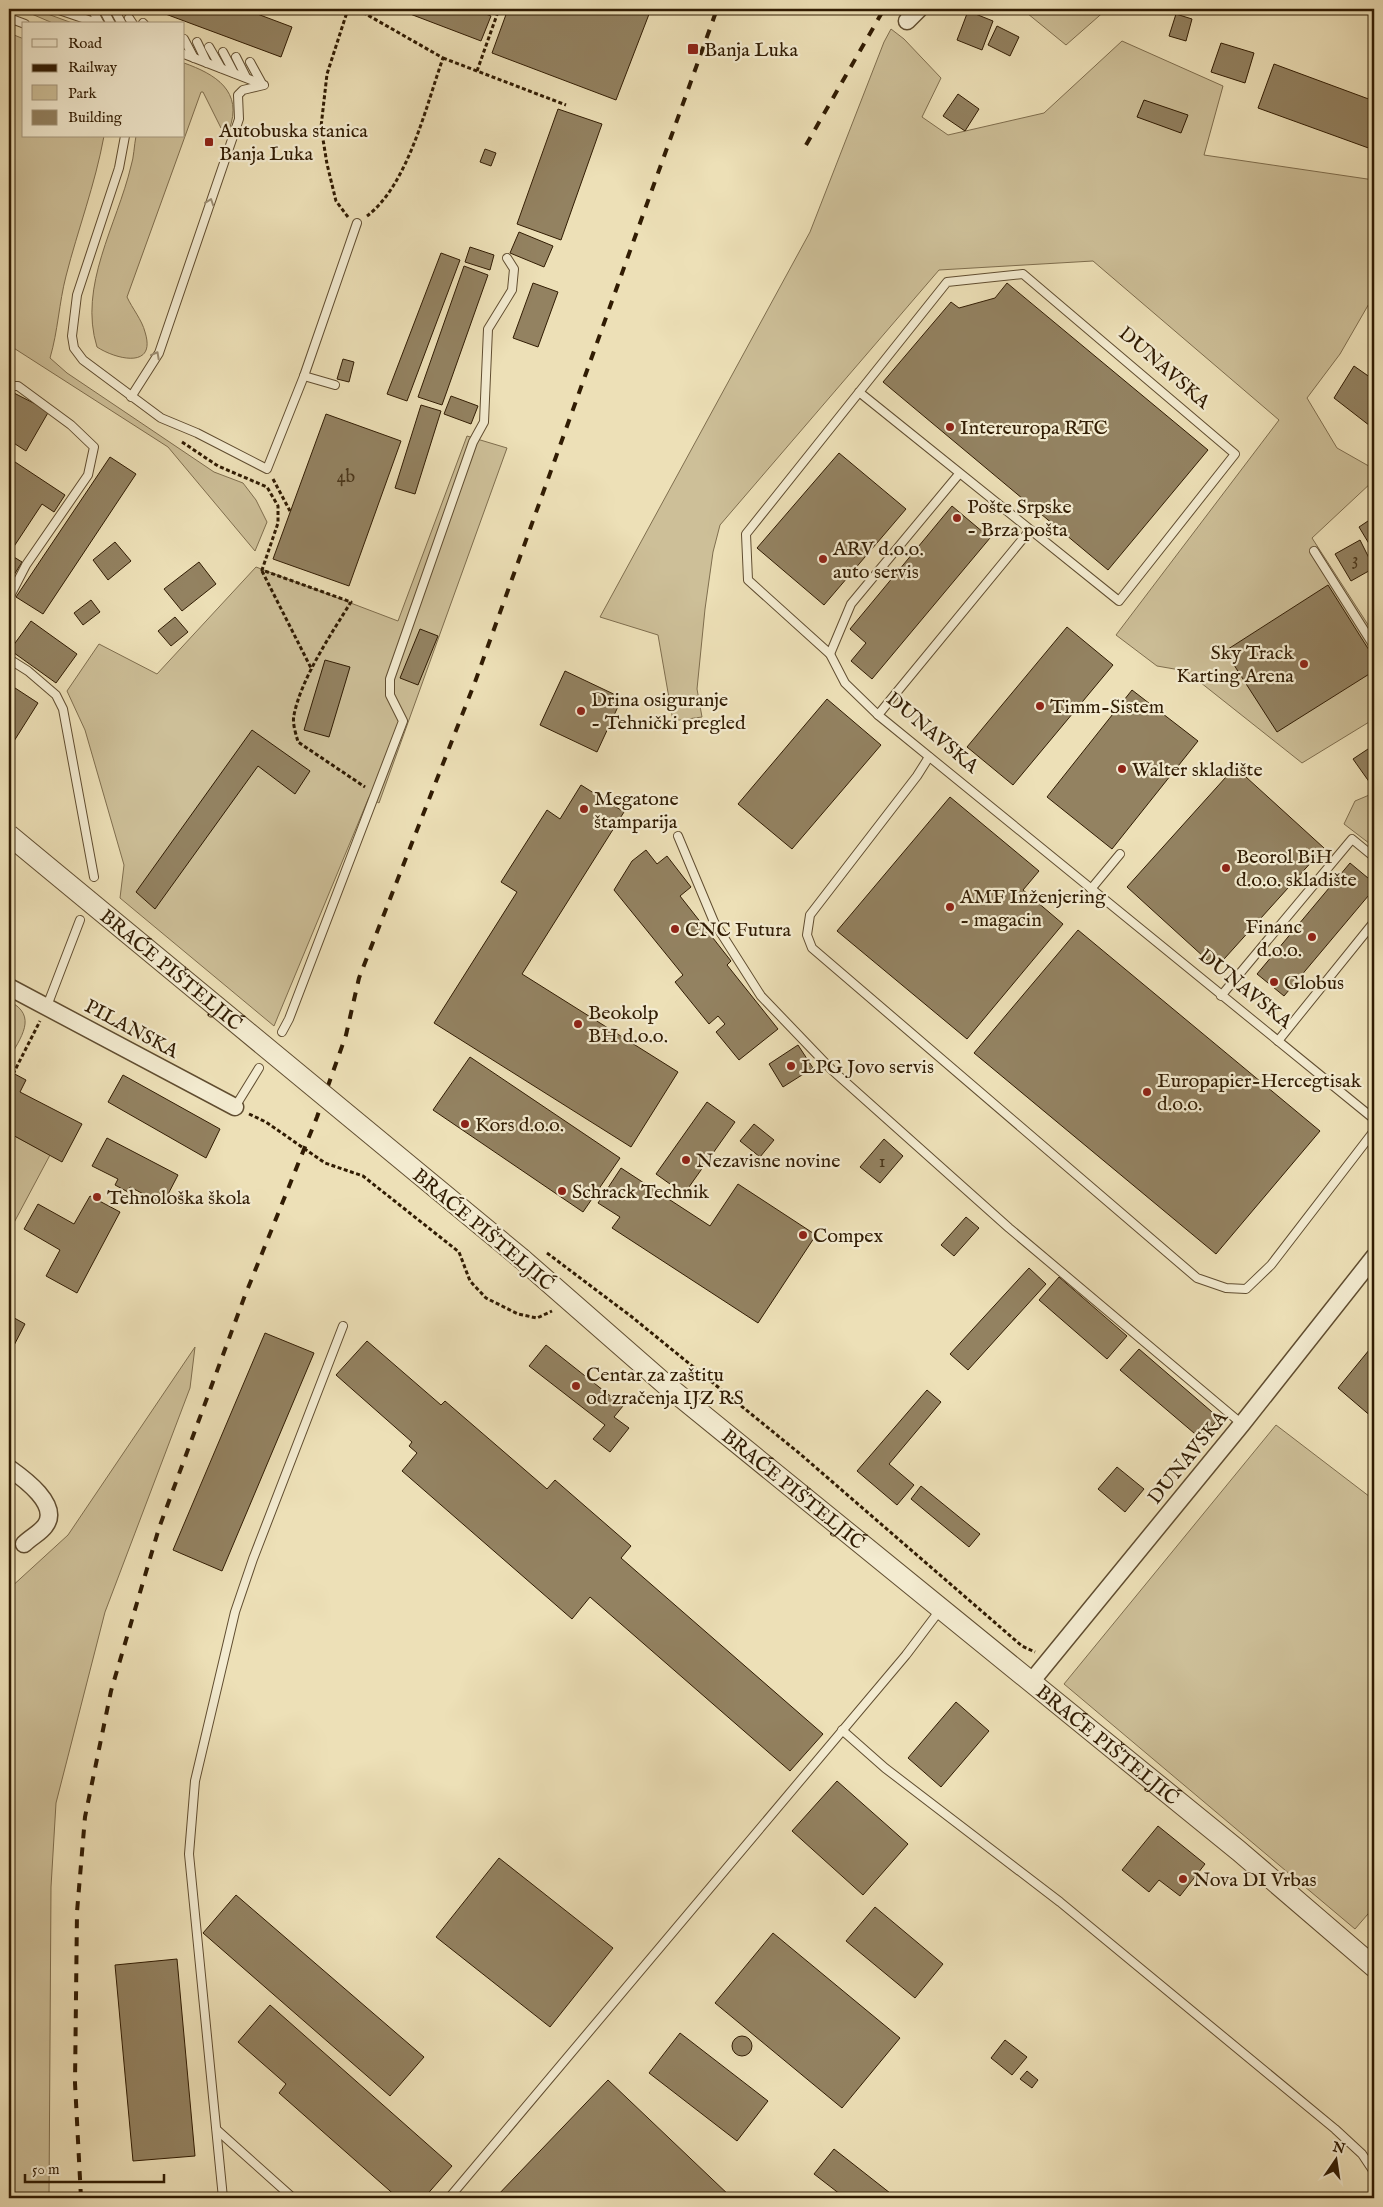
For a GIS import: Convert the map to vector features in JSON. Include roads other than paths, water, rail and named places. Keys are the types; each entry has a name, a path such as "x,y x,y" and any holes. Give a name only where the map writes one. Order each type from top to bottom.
{"street":[{"path":"907,22 920,9"},
{"name":"BRAĆE PIŠTELJIĆ","path":"9,835 522,1259 666,1385 1239,1851 1374,1967"},
{"name":"PILANSKA","path":"9,987 234,1107"},
{"name":"DUNAVSKA","path":"1031,1682 1242,1424 1374,1257"},
{"path":"9,1468 28,1481 47,1505 46,1525 24,1544"}],"lane":[{"path":"59,9 72,12 94,22"},
{"path":"81,9 87,20"},
{"path":"92,9 99,22"},
{"path":"103,9 110,22"},
{"path":"116,13 121,22"},
{"path":"9,18 22,23"},
{"path":"185,41 194,58"},
{"path":"197,42 207,63"},
{"path":"209,46 221,68"},
{"path":"223,52 234,73"},
{"path":"185,54 261,82"},
{"path":"236,57 246,77"},
{"path":"132,397 159,353 239,119 239,92 264,86 250,62"},
{"path":"125,138 118,168 77,295 72,336 74,348 83,360 161,418 197,432 267,469 304,376 357,223"},
{"path":"282,1032 289,1019 403,721 390,695 390,679 473,442 484,422 488,330 512,290 514,269 507,258"},
{"name":"DUNAVSKA","path":"859,392 1119,601 1234,454 1023,274 947,282 859,392 746,534 748,580 830,654 845,683 878,715 1374,1119"},
{"path":"304,376 335,385"},
{"path":"9,386 18,386 71,425 94,447 88,475 26,565 9,598"},
{"path":"830,654 851,604 959,474"},
{"path":"878,715 1030,530"},
{"path":"1314,551 1374,646"},
{"path":"9,659 28,671 56,695 63,709 94,877"},
{"path":"929,757 918,776 810,915 808,935 812,948 1197,1278 1226,1288 1246,1289 1271,1265 1374,1131"},
{"path":"678,836 714,922 761,996 825,1063 1009,1228 1242,1424"},
{"path":"1221,996 1352,840 1374,857"},
{"path":"1091,889 1120,854"},
{"path":"47,1006 80,920"},
{"path":"1278,1041 1374,922"},
{"path":"234,1107 259,1068"},
{"path":"223,2198 189,1854 195,1781 234,1612 343,1326"},
{"path":"449,2198 912,1648 941,1608"},
{"path":"842,1730 885,1768 1060,1902 1335,2129 1362,2154 1374,2172"},
{"path":"217,2130 293,2198"}],"railway":[{"path":"81,2198 75,2083 77,1912 85,1817 111,1691 159,1528 244,1298 317,1117 346,1035 359,978 475,682 717,9"},
{"path":"806,145 884,9"}],"place":[{"name":"Banja Luka","path":"693,49"},
{"name":"Autobuska stanica Banja Luka","path":"209,142"},
{"name":"Intereuropa RTC","path":"950,427"},
{"name":"Pošte Srpske - Brza pošta","path":"957,518"},
{"name":"ARV d.o.o. auto servis","path":"823,559"},
{"name":"Sky Track Karting Arena","path":"1304,664"},
{"name":"Timm-Sistem","path":"1040,706"},
{"name":"Drina osiguranje - Tehnički pregled","path":"581,711"},
{"name":"Walter skladište","path":"1122,769"},
{"name":"Megatone štamparija","path":"584,809"},
{"name":"Beorol BiH d.o.o. skladište","path":"1226,868"},
{"name":"AMF Inženjering - magacin","path":"950,907"},
{"name":"CNC Futura","path":"675,929"},
{"name":"Financ d.o.o.","path":"1312,937"},
{"name":"Globus","path":"1274,982"},
{"name":"Beokolp BH d.o.o.","path":"578,1024"},
{"name":"LPG Jovo servis","path":"791,1066"},
{"name":"Europapier-Hercegtisak d.o.o.","path":"1147,1092"},
{"name":"Kors d.o.o.","path":"465,1124"},
{"name":"Nezavisne novine","path":"686,1160"},
{"name":"Schrack Technik","path":"562,1191"},
{"name":"Tehnološka škola","path":"97,1197"},
{"name":"Compex","path":"803,1235"},
{"name":"Centar za zaštitu od zračenja IJZ RS","path":"576,1386"},
{"name":"Nova DI Vrbas","path":"1183,1879"}]}
